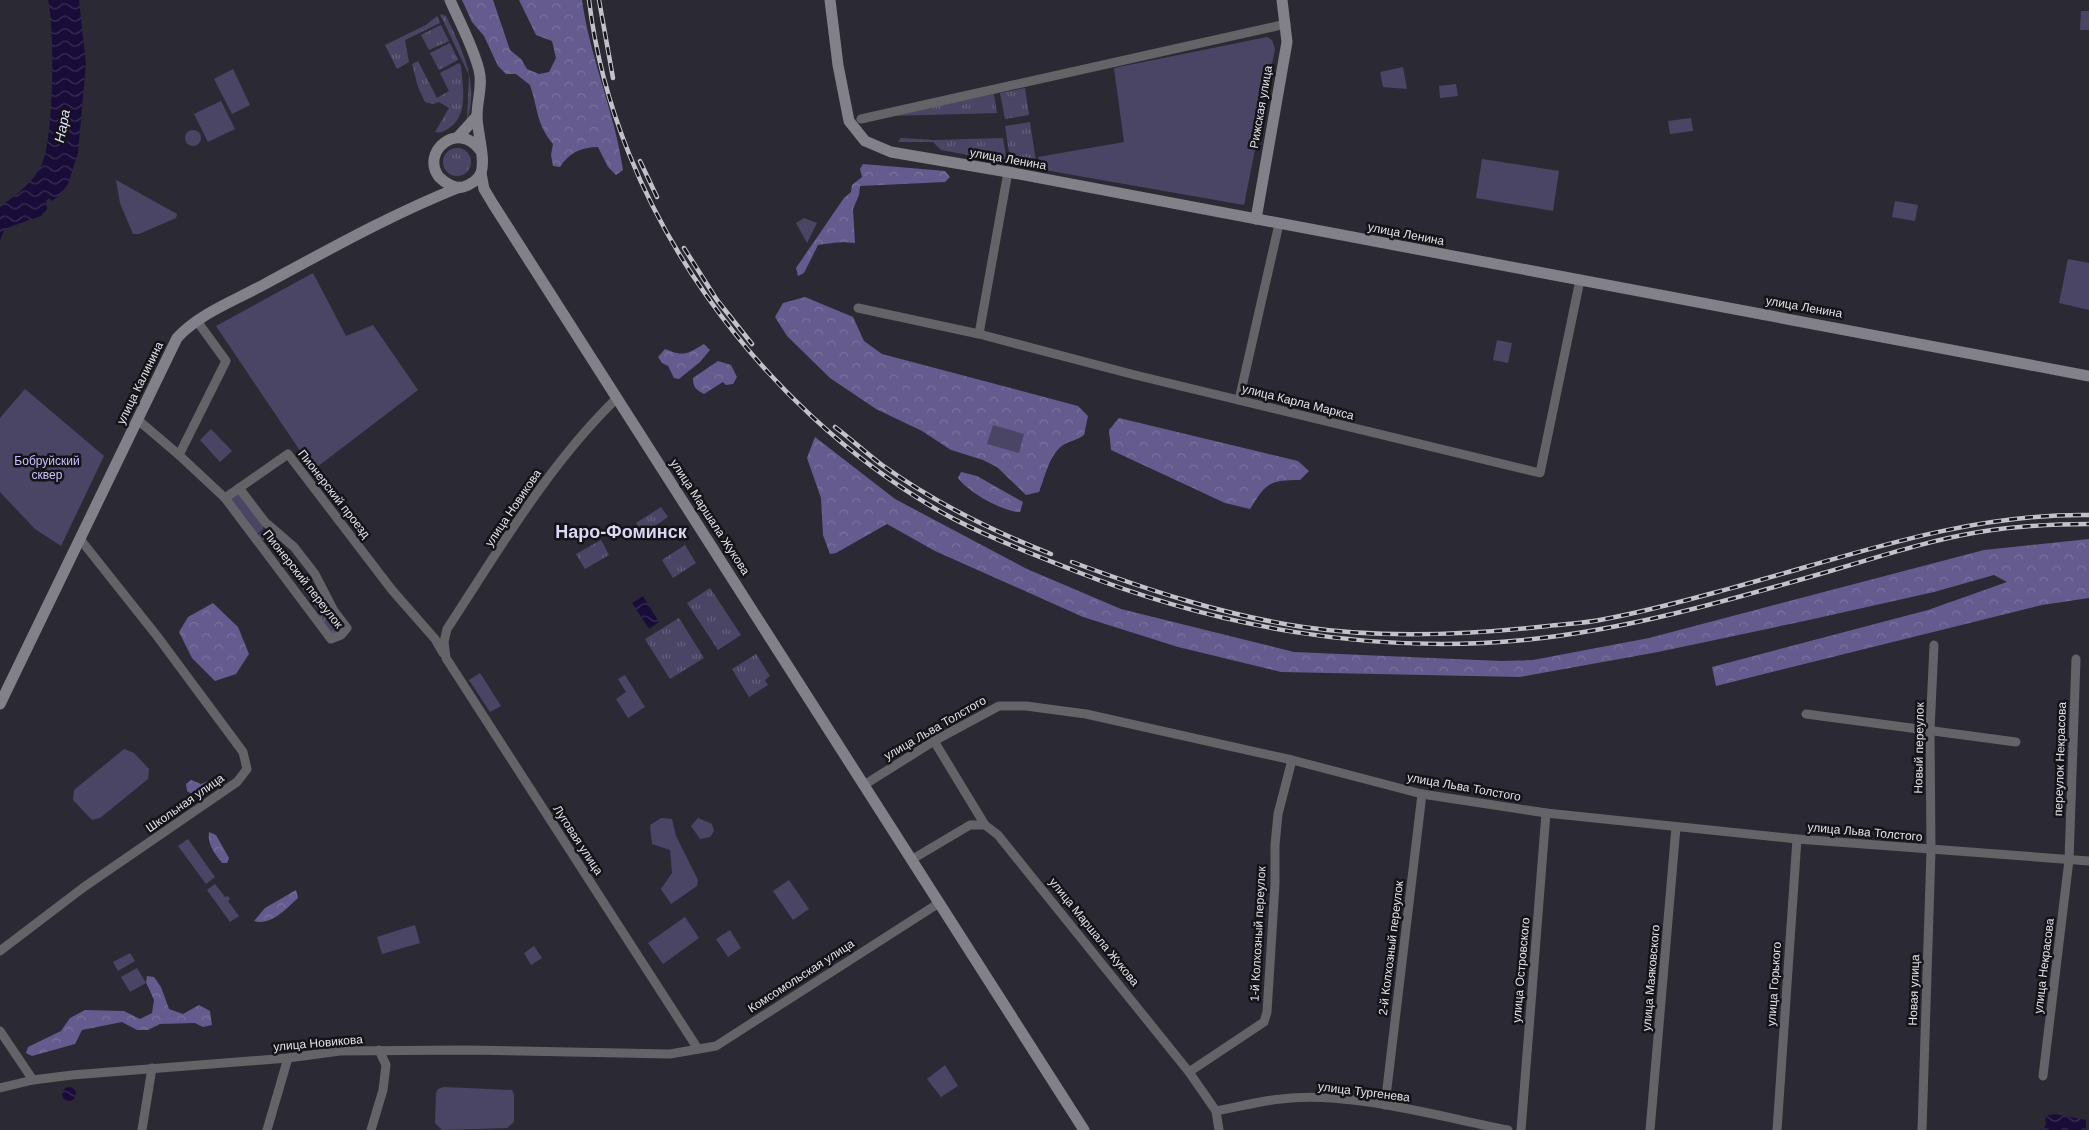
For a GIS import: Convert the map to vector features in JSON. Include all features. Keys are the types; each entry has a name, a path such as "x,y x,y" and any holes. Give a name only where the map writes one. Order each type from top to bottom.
{"street":[{"path":"450,0 474,54 480,73 477,116 480,173 474,182 462,187"},
{"name":"улица Ленина","path":"830,0 838,65 849,121 865,141 891,152 1008,172 2010,359 2089,376"},
{"name":"Рижская улица","path":"1256,219 1287,42 1282,0"},
{"path":"861,119 1286,24"},
{"path":"477,116 458,137 448,140 440,147 434,162 440,177 448,184 484,189"},
{"path":"458,137 469,140 480,150"},
{"path":"979,334 1008,172"},
{"name":"улица Маршала Жукова","path":"480,173 484,189 1084,1130"},
{"path":"434,198 440,177"},
{"name":"улица Калинина","path":"0,704 177,338 197,321 316,255 434,198 462,187"},
{"path":"1240,400 1279,224"},
{"name":"улица Карла Маркса","path":"858,308 979,334 1540,473 1580,280"},
{"path":"179,455 226,361 197,321"},
{"name":"улица Новикова","path":"444,642 447,629 560,462 586,429 617,398"},
{"path":"138,420 226,498"},
{"name":"Пионерский проезд","path":"226,498 288,454 392,590 435,639 446,658"},
{"name":"Пионерский переулок","path":"226,498 331,639 341,636 347,628 334,611 315,574 294,547 265,522 239,488"},
{"name":"Школьная улица","path":"0,952 84,888 237,782 247,769 243,752 157,636 80,539"},
{"name":"Луговая улица","path":"444,642 446,658 698,1049"},
{"name":"Новый переулок","path":"1931,850 1930,730 1934,646"},
{"name":"переулок Некрасова","path":"2069,860 2076,659"},
{"name":"улица Льва Толстого","path":"864,785 934,741 999,706 1026,706 1086,714 1292,760 1422,794 1546,813 1797,839 2089,861"},
{"path":"1806,714 2016,742"},
{"name":"улица Маршала Жукова","path":"934,741 985,825 1004,842 1189,1072 1216,1111 1219,1130"},
{"name":"1-й Колхозный переулок","path":"1189,1072 1264,1022 1267,1002 1278,814 1292,760"},
{"name":"2-й Колхозный переулок","path":"1385,1105 1422,794"},
{"name":"улица Островского","path":"1521,1130 1546,813"},
{"path":"912,860 970,825 985,825"},
{"name":"улица Маяковского","path":"1650,1130 1676,827"},
{"name":"улица Горького","path":"1777,1130 1797,839"},
{"name":"Новая улица","path":"1922,1130 1931,850"},
{"name":"улица Некрасова","path":"2043,1076 2069,860"},
{"name":"Комсомольская улица","path":"670,1054 716,1046 939,903"},
{"path":"0,1030 33,1080"},
{"path":"371,1130 383,1090 386,1066 379,1050"},
{"name":"улица Новикова","path":"0,1088 33,1080 152,1068 288,1058 340,1051 670,1054"},
{"path":"267,1130 288,1058"},
{"path":"142,1130 152,1068"},
{"name":"улица Тургенева","path":"1216,1111 1281,1098 1321,1097 1385,1105 1508,1130"}],"green space":[{"path":"462,0 493,0 510,50 521,59 527,69 539,74 549,72 556,58 552,41 536,35 519,0 582,0 623,170 616,175 608,167 598,147 586,148 576,152 567,158 560,167 553,166 551,155 553,144 540,123 530,85 516,74 506,74 498,66 484,36 472,22"},
{"path":"2081,11 2089,11 2089,30 2080,30"},
{"path":"440,14 446,16 467,66 470,79 471,93 467,120 469,75"},
{"path":"437,16 440,23 405,40 409,62 397,69 385,45 426,25"},
{"path":"441,25 449,41 429,50 421,35"},
{"path":"1267,37 1272,40 1275,49 1244,205 1039,169 1038,157 1124,142 1114,68"},
{"path":"450,43 458,60 439,70 430,53"},
{"path":"418,61 437,98 449,91 440,73 459,63 461,66 463,102 461,111 453,125 442,132 435,132 449,108 439,102 433,104 425,102 418,87 412,64"},
{"path":"1403,67 1407,89 1383,87 1380,72"},
{"path":"233,69 250,105 232,114 214,79"},
{"path":"1456,84 1458,96 1440,98 1439,86"},
{"path":"1025,88 1029,115 1005,119 1000,93"},
{"path":"994,94 997,113 890,116"},
{"path":"221,101 235,129 208,142 194,114"},
{"path":"1691,118 1693,131 1670,134 1668,121"},
{"path":"1030,122 1037,168 1011,165 1005,126"},
{"path":"193,130 199,132 201,138 199,144 193,146 187,144 185,138 187,132"},
{"path":"901,138 934,140 1003,138 1007,162 941,150 933,142 898,142"},
{"path":"457,148 467,152 471,162 467,172 457,176 447,172 443,162 447,152"},
{"path":"1482,159 1559,171 1553,211 1476,198"},
{"path":"863,164 945,171 950,177 945,182 860,186 859,195 853,209 855,243 841,242 818,245 804,273 798,276 796,268 844,198 851,192 852,185 862,177 860,169"},
{"path":"116,180 177,214 176,218 139,234 133,234 120,203"},
{"path":"1895,201 1918,205 1915,221 1892,217"},
{"path":"804,218 817,223 807,243 796,223"},
{"path":"2068,259 2089,263 2089,310 2059,303"},
{"path":"313,273 346,336 373,325 418,390 313,470 216,326"},
{"path":"805,297 853,317 864,341 882,354 1078,406 1088,416 1084,435 1058,449 1051,460 1039,492 1026,495 997,467 983,460 951,450 922,431 876,409 830,378 787,336 775,317 783,303"},
{"path":"1497,340 1512,343 1508,363 1493,360"},
{"path":"704,344 710,350 700,362 679,379 674,378 668,366 662,363 658,357 665,349 681,354"},
{"path":"718,361 731,365 737,377 733,384 726,385 723,382 704,394 696,388 693,378"},
{"name":"Бобруйский сквер","path":"25,389 104,456 61,546 35,529 0,492 0,418"},
{"path":"1119,418 1298,461 1309,471 1300,480 1281,481 1269,485 1260,493 1250,509 1225,503 1111,450 1109,430"},
{"path":"993,425 1024,434 1019,453 987,444"},
{"path":"211,429 232,451 220,462 200,440"},
{"path":"815,437 895,499 1027,569 1121,609 1294,652 1501,661 1533,660 1649,638 1984,550 2089,539 2089,598 2042,605 1716,686 1712,667 1928,610 2007,582 1994,575 1934,592 1809,620 1658,652 1520,677 1281,672 1178,647 1083,617 935,551 887,524 836,553 830,554 823,535 821,498 807,458"},
{"path":"961,472 977,476 1023,502 1020,512 1005,509 978,495 958,478"},
{"path":"238,492 264,525 263,529 255,536 227,499"},
{"path":"661,507 668,517 643,534 636,523"},
{"path":"263,531 290,566 298,566 300,570 298,576 318,603 325,602 341,624 337,633 333,635 318,619 319,611 267,541 256,536"},
{"path":"601,540 609,555 585,569 576,554"},
{"path":"685,545 696,563 673,578 662,560"},
{"path":"710,588 741,635 718,650 687,603"},
{"path":"213,603 238,627 249,654 236,674 215,681 192,658 179,632 188,617"},
{"path":"679,618 704,658 670,679 645,639"},
{"path":"756,654 770,676 765,680 768,685 749,697 732,669"},
{"path":"480,673 501,706 490,712 469,680"},
{"path":"625,675 645,707 628,718 616,699 626,692 618,679"},
{"path":"124,749 134,753 149,769 148,779 100,818 92,820 73,800 74,790"},
{"path":"215,778 219,780 204,793 196,794 187,791 186,784 191,780 201,784"},
{"path":"661,818 672,819 676,836 698,880 697,886 671,904 661,889 672,873 670,850 652,844 650,825"},
{"path":"698,818 712,824 714,831 710,837 700,839 691,826"},
{"path":"209,832 216,835 229,858 227,863 222,863 214,852 209,841"},
{"path":"188,839 215,877 206,884 178,846"},
{"path":"789,880 809,909 793,920 773,891"},
{"path":"215,884 225,897 228,896 230,899 228,901 239,916 230,922 207,890"},
{"path":"296,890 298,898 278,916 266,921 254,921 265,908"},
{"path":"685,917 699,938 663,964 648,943"},
{"path":"415,925 420,943 382,954 377,937"},
{"path":"730,930 741,948 728,957 716,939"},
{"path":"534,946 542,958 531,965 524,953"},
{"path":"130,953 135,961 118,971 113,962"},
{"path":"137,968 146,983 130,992 121,977"},
{"path":"147,976 154,977 161,987 169,1009 183,1014 199,1005 210,1011 212,1025 203,1027 195,1023 160,1024 148,1030 137,1030 122,1022 82,1030 75,1044 32,1056 26,1053 28,1047 61,1031 70,1018 85,1010 124,1011 140,1019 152,1013 154,1000 146,982"},
{"path":"945,1065 958,1086 941,1097 927,1079"},
{"path":"444,1087 512,1090 514,1094 514,1122 507,1128 442,1130 435,1123 436,1093 438,1089"}],"water":[{"name":"Нара","path":"48,0 79,0 86,64 78,153 68,184 59,196 52,201 49,198 46,201 47,209 41,216 4,229 0,241 0,207 24,188 34,177 42,164 46,151 52,83 52,34"},
{"path":"643,596 659,622 649,629 632,603"},
{"path":"66,1087 72,1087 76,1094 72,1101 66,1101 62,1097 62,1091"},
{"path":"2055,1114 2086,1120 2086,1130 2043,1130 2046,1124 2045,1116"}],"railway":[{"path":"589,0 604,78 629,154 664,227 706,296 757,360 813,418 875,469 941,512 1007,544 1129,591 1184,608 1295,632 1352,640 1467,644 1562,635 1674,614 1747,595 1919,545 1959,536 2020,527 2089,524"},
{"path":"599,0 613,78"},
{"path":"640,161 657,197"},
{"path":"684,248 717,300 752,344"},
{"path":"835,427 882,465 922,491 1007,536 1051,554"},
{"path":"1072,562 1215,609 1273,622 1334,631 1364,633 1457,633 1518,629 1598,620 1675,603 1855,553 1947,530 2041,516 2089,515"}],"district":[{"name":"Наро-Фоминск","path":"621,532"}]}
